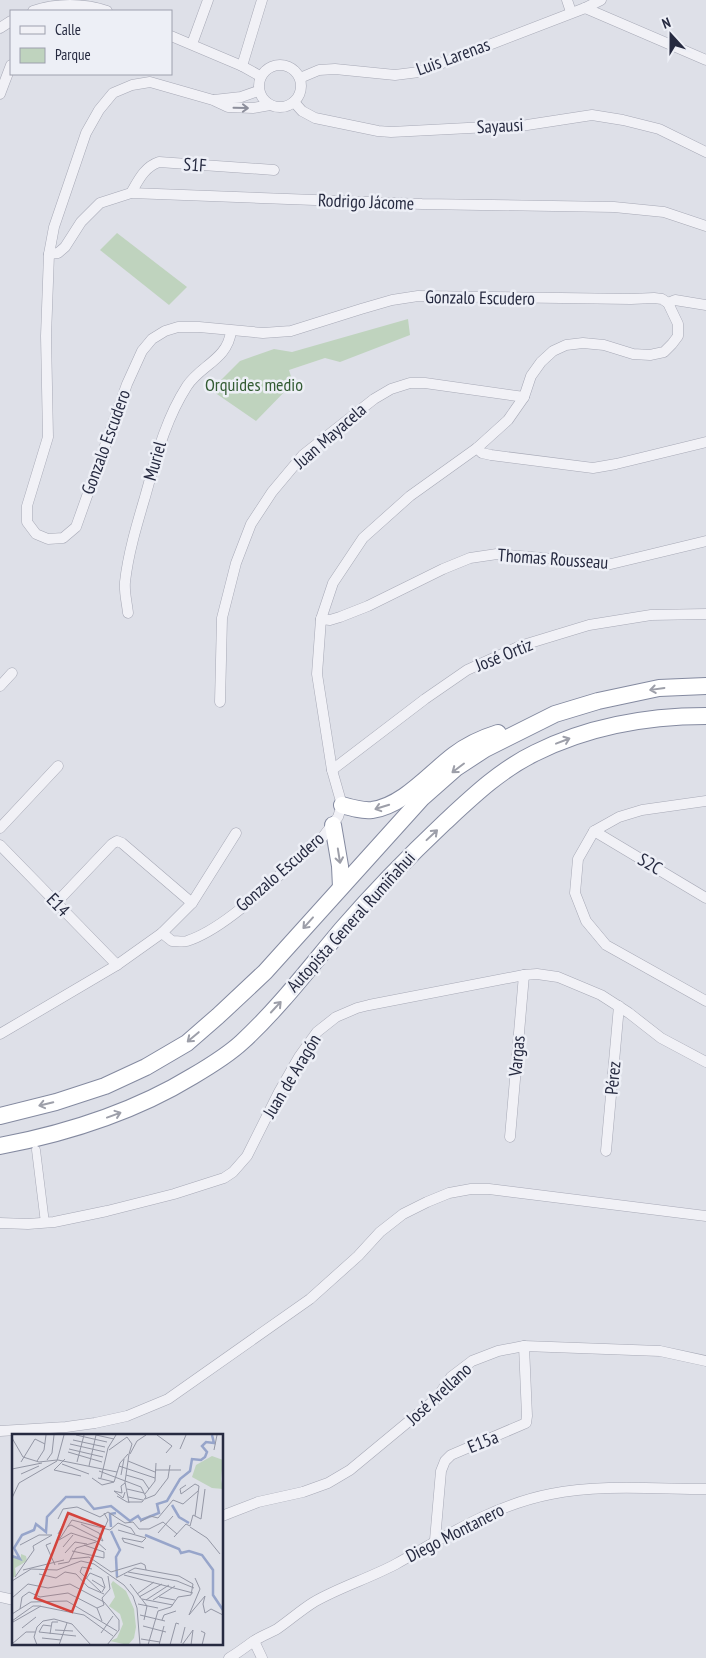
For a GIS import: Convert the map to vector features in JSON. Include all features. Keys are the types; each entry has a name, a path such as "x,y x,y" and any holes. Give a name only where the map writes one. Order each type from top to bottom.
{"highway":[{"name":"Autopista General Rumiñahui","path":"0,1116 56,1102 105,1086 146,1067 187,1043 265,972 422,798 456,768 486,749 530,725 556,714 598,701 659,688 706,686"},
{"name":"Autopista General Rumiñahui","path":"0,1146 63,1131 113,1116 173,1088 211,1065 242,1042 287,994 358,910 408,857 490,781 511,767 534,753 596,729 639,720 678,716 706,716"},
{"path":"342,805 360,810 372,810 390,804 402,798 455,754 478,740 500,732 530,725"},
{"path":"332,825 340,866 341,887"}],"street":[{"path":"192,44 208,0"},
{"path":"242,66 262,0"},
{"path":"567,0 571,12"},
{"name":"Luis Larenas","path":"300,78 319,70 335,69 395,75 419,72 585,8 601,0"},
{"path":"36,10 46,7 80,5 102,10"},
{"path":"585,8 706,60"},
{"path":"172,36 242,66 260,76"},
{"path":"284,65 296,72 300,78 301,87 299,95 294,102 287,106 278,108 270,106 258,91 260,76 270,67 284,65"},
{"path":"0,94 10,68"},
{"name":"Gonzalo Escudero","path":"270,106 252,108 228,107 213,100 150,82 132,85 113,94 99,110 86,133 54,227 49,254 46,336 48,437 27,506 27,522 36,534 48,538 63,538 76,526 127,384 142,352 152,339 165,331 178,327 200,327 263,333 291,331 392,300 418,296 654,298 662,299 668,303 675,300 706,305"},
{"name":"Gonzalo Escudero","path":"213,100 241,97 258,91"},
{"name":"Sayausi","path":"294,102 302,111 315,118 391,132 527,125 592,115 659,129 706,152"},
{"name":"S1F","path":"130,193 147,168 159,162 274,170"},
{"name":"Rodrigo Jácome","path":"49,254 58,253 65,248 81,222 100,203 130,193 422,204 614,207 664,212 706,226"},
{"path":"342,805 332,770 317,674 320,619 333,583 363,538 410,496 477,448 508,420 524,396 531,376 541,362 553,351 566,345 583,343 604,345 633,354 650,355 664,352 678,336 678,324 668,303"},
{"name":"Muriel","path":"128,613 125,584 130,557 138,521 165,428 188,384 223,352 230,341 232,331"},
{"name":"Juan Mayacela","path":"220,702 221,626 236,563 251,524 272,492 303,455 374,399 391,389 410,384 425,383 524,396"},
{"path":"477,448 482,453 490,455 593,468 706,442"},
{"name":"Thomas Rousseau","path":"320,619 330,620 368,606 442,569 470,558 497,554 611,564 706,542"},
{"name":"José Ortiz","path":"332,770 425,699 467,670 520,646 588,625 652,615 706,614"},
{"path":"0,686 12,673"},
{"path":"0,828 58,766"},
{"path":"706,801 642,810 619,817 594,831 578,859 576,893 586,921 606,945 706,1001"},
{"name":"Gonzalo Escudero","path":"162,933 172,941 186,941 216,926 237,911 311,848 338,817 342,805"},
{"name":"S2C","path":"594,831 706,898"},
{"path":"2,1030 118,965 162,933 192,903 236,833"},
{"path":"56,903 117,841 122,843 192,903"},
{"name":"E14","path":"0,845 118,965"},
{"name":"Juan de Aragón","path":"0,1223 45,1223 108,1211 216,1181 233,1172 247,1156 279,1092 310,1040 326,1024 346,1012 369,1005 524,975 537,974 567,979 601,995 619,1006 661,1038 706,1062"},
{"name":"Vargas","path":"510,1138 524,975"},
{"name":"Pérez","path":"606,1151 619,1006"},
{"path":"36,1150 45,1223"},
{"path":"0,1431 66,1427 127,1416 168,1399 310,1299 358,1256 380,1232 403,1214 449,1193 471,1189 489,1189 706,1216"},
{"name":"José Arellano","path":"224,1515 258,1502 303,1492 328,1483 350,1470 436,1398 451,1377 472,1361 498,1351 524,1346 660,1351 706,1361"},
{"name":"E15a","path":"435,1540 441,1470 445,1461 451,1455 526,1423 524,1346"},
{"name":"Diego Montanero","path":"229,1658 278,1628 316,1601 368,1579 397,1564 435,1540 488,1513 519,1502 550,1494 590,1489 706,1489"},
{"path":"254,1641 262,1658"}],"green space":[{"path":"117,233 187,287 169,305 100,250"},
{"name":"Orquides medio","path":"408,319 410,335 340,362 325,358 289,370 293,383 256,421 211,390 240,361 274,349 292,352"}]}
